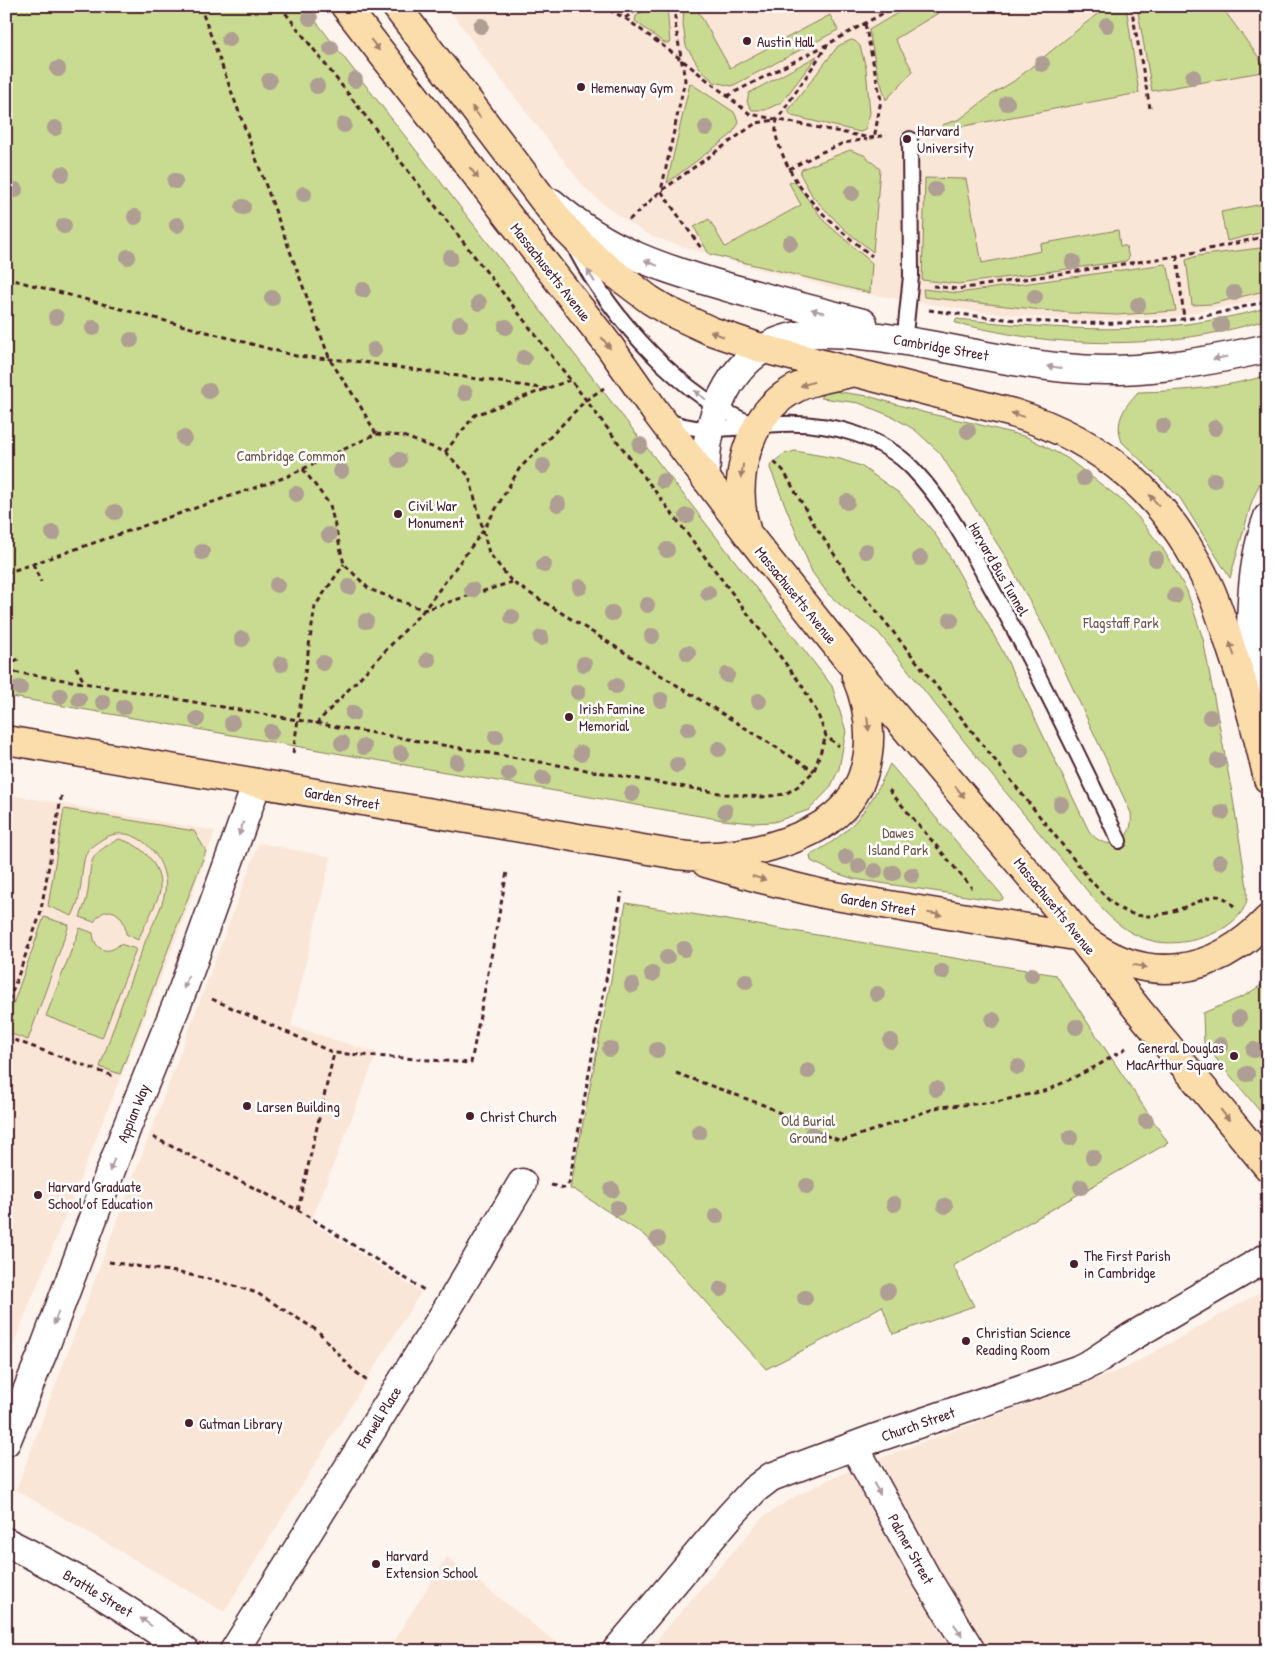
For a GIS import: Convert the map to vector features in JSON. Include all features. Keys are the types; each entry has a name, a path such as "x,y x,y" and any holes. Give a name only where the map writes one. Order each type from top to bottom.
{"main road":[{"name":"Massachusetts Avenue","path":"345,6 610,347 655,411 750,537 849,661 1081,938 1268,1167"},
{"path":"396,6 564,227 610,271 668,311 719,335 764,349 1013,413 1047,424 1095,449 1139,484 1174,525 1192,553 1209,586 1238,667 1261,746 1268,779"},
{"path":"750,537 742,512 741,484 745,458 759,426 777,402 790,391 806,384 854,372"},
{"name":"Garden Street","path":"6,740 678,855 699,857 721,856 764,849 812,831 835,816 854,793 868,758 870,744 864,700 849,661"},
{"name":"Garden Street","path":"678,855 823,894 1081,938"},
{"path":"1081,938 1107,954 1131,964 1154,968 1183,968 1200,964 1234,949 1268,919"}],"street":[{"path":"526,179 556,206 598,236 620,250 652,264 762,297 905,334 932,344"},
{"name":"Cambridge Street","path":"706,479 706,444 714,417 736,372 764,349 787,338 813,333 873,336 932,344 1027,363 1086,370 1188,364 1268,348"},
{"path":"1261,746 1254,691 1252,608 1255,568 1268,518"},
{"name":"Appian Way","path":"6,1442 43,1352 127,1127 183,989 257,783"},
{"name":"Farwell Place","path":"234,1651 449,1306 534,1185"},
{"name":"Church Street","path":"616,1651 729,1517 761,1483 770,1477 854,1446 1048,1380 1093,1362 1131,1337 1268,1257"},
{"name":"Palmer Street","path":"854,1446 926,1577 971,1651"},
{"name":"Brattle Street","path":"6,1542 146,1621 185,1651"}],"lane":[{"path":"905,334 911,268 910,139"},
{"name":"Harvard Bus Tunnel","path":"564,227 585,267 616,313 638,338 676,375 700,395 714,417 759,426 783,424 817,426 858,434 890,451 912,468 957,529 1016,632 1055,706 1119,841"},
{"name":"Harvard Bus Tunnel","path":"655,411 678,425 730,414 759,426"}],"path":[{"path":"200,6 330,360 358,402 376,434"},
{"path":"280,6 586,400 801,684 817,712 826,736 844,750"},
{"path":"437,11 444,6"},
{"path":"601,6 625,18 750,114 870,138"},
{"path":"625,18 644,6"},
{"path":"675,6 675,23 685,80 661,191 702,251"},
{"path":"726,96 866,24 896,6"},
{"path":"1131,6 1150,108"},
{"path":"788,169 844,143 870,138 874,139 881,100 866,24"},
{"path":"828,44 777,120 775,133 788,169 815,206 846,236 872,256"},
{"path":"626,222 661,191 756,123 777,120"},
{"path":"932,285 958,289 1177,256 1268,236"},
{"path":"1177,256 1184,319"},
{"path":"6,278 296,356 362,362 547,389"},
{"path":"908,306 976,317 1061,324 1129,323 1184,319 1268,301"},
{"path":"445,452 475,415 570,380"},
{"path":"316,724 424,610 483,531 519,470 586,400 607,386"},
{"path":"6,573 286,477 376,434 402,436 445,452 469,476 489,553 512,582 814,770"},
{"path":"774,462 783,470 812,521 848,575 1085,874 1110,901 1137,916 1150,917 1163,915 1213,896 1226,898 1236,909"},
{"path":"303,469 330,505 344,564 369,588 424,610 512,582"},
{"path":"33,564 41,582"},
{"path":"293,753 315,606 344,564"},
{"path":"6,666 20,658"},
{"path":"76,667 84,683"},
{"path":"6,671 734,795 762,797 785,794 796,787 814,770 826,736"},
{"path":"883,783 976,892"},
{"path":"6,1009 40,915 62,793"},
{"path":"183,989 198,993 334,1053 471,1063 507,872"},
{"path":"534,1185 553,1185 564,1188 569,1183 622,892"},
{"path":"6,1038 118,1078"},
{"path":"676,1072 766,1106 824,1135 842,1141 939,1106 996,1102 1048,1090 1097,1066 1126,1048"},
{"path":"298,1210 334,1053"},
{"path":"127,1127 143,1132 298,1210 449,1306"},
{"path":"104,1261 176,1272 218,1281 256,1293 318,1331 352,1369 371,1385"}],"shaded area":[{"name":"Harvard University","path":"447,6 1268,6 1268,297 1238,305 1175,317 1082,321 980,312 843,290 746,266 653,237 629,223 584,187"},
{"path":"6,794 215,831 182,924 6,1363"},
{"path":"259,843 331,857 291,1026 377,1053 311,1222 421,1292 224,1612 16,1490"},
{"path":"1268,1288 1268,1651 647,1651 763,1517 796,1496 830,1479 891,1454 1126,1368"},
{"path":"447,1557 567,1651 387,1651"}],"green space":[{"name":"Cambridge Common","path":"6,6 304,6 832,686 846,731 839,769 830,788 809,810 774,822 752,823 723,820 6,696"},
{"path":"651,6 667,6 670,43 664,43 635,21 636,16"},
{"path":"684,6 705,6 698,11 730,68 830,15 838,30 732,86 714,82 701,70 686,46 683,25"},
{"path":"909,6 950,6 895,39 913,71 886,100 876,67 869,30"},
{"path":"1107,6 1126,6 1139,93 943,130 942,125 960,119 994,93 1014,81"},
{"path":"1137,6 1221,6 1265,66 1262,72 1152,91"},
{"path":"851,40 860,46 866,68 870,113 865,130 860,132 792,116 788,111 838,46"},
{"path":"817,56 782,102 765,110 752,110 747,102 749,93"},
{"path":"690,83 734,112 739,123 731,135 667,183"},
{"path":"850,150 864,155 880,169 873,252 845,230 813,197 800,174 802,169"},
{"path":"925,178 966,179 982,263 1041,251 1040,244 1118,230 1120,246 1126,246 1129,258 1126,261 958,284 922,280"},
{"path":"794,181 825,222 872,263 870,293 709,254 694,227 709,219 725,247 801,205 789,183"},
{"path":"1268,203 1268,231 1227,241 1221,212"},
{"path":"1268,247 1268,290 1212,304 1192,305 1186,260 1197,256"},
{"path":"1165,264 1168,268 1176,311 1117,315 1070,313 924,297 923,289 958,293"},
{"path":"1268,307 1268,319 1244,326 1193,337 1142,342 1116,343 1037,338 983,329 956,323 955,321 957,319 1090,329 1123,329 1189,324 1234,316"},
{"path":"1268,375 1268,465 1252,501 1230,578 1180,498 1122,442 1119,428 1120,421 1128,403 1138,392 1203,388 1236,383"},
{"name":"Flagstaff Park","path":"826,390 868,396 926,413 1027,437 1067,458 1119,498 1138,517 1163,549 1187,591 1203,639 1232,793 1247,887 1247,901 1238,916 1229,925 1217,932 1191,941 1164,943 1138,936 1115,921 1104,911 979,760 878,632 845,609 828,594 812,572 770,468 771,464 784,454 795,451 840,459 861,466 899,493 932,530 946,550 1002,650 1089,831 1096,838 1104,842 1118,842 1124,838 1129,831 1131,813 1048,635 1005,556 940,453 915,430 893,417 859,403 821,398 822,392"},
{"name":"Dawes Island Park","path":"890,764 1002,895 1003,899 999,901 854,879 811,861 810,855 838,837 868,806"},
{"path":"64,809 194,831 206,851 120,1074 100,1067 132,975 161,905 165,892 165,879 162,866 156,855 147,845 137,838 126,834 113,835 101,840 89,849 86,854 79,898 72,916 48,906"},
{"path":"119,839 142,850 154,864 160,881 157,900 138,940 126,934 122,920 114,912 104,912 94,922 80,917 87,898 93,859 101,850"},
{"name":"Old Burial Ground","path":"626,903 1056,975 1168,1143 953,1266 974,1306 893,1334 882,1306 829,1337 766,1369 647,1237 575,1190 570,1189"},
{"path":"44,917 69,925 28,1040 6,1032 6,1024"},
{"path":"80,928 93,933 96,944 102,949 111,950 120,944 136,949 102,1038 46,1016"},
{"path":"1268,981 1268,1121 1204,1044 1203,1013 1244,996"}],"place":[{"name":"Austin Hall","path":"747,41"},
{"name":"Hemenway Gym","path":"581,87"},
{"name":"Harvard University","path":"907,139"},
{"name":"Civil War Monument","path":"398,514"},
{"name":"Irish Famine Memorial","path":"569,717"},
{"name":"General Douglas MacArthur Square","path":"1234,1056"},
{"name":"Larsen Building","path":"247,1106"},
{"name":"Christ Church","path":"470,1116"},
{"name":"Harvard Graduate School of Education","path":"38,1195"},
{"name":"The First Parish in Cambridge","path":"1074,1264"},
{"name":"Christian Science Reading Room","path":"966,1341"},
{"name":"Gutman Library","path":"189,1423"},
{"name":"Harvard Extension School","path":"376,1564"}]}
